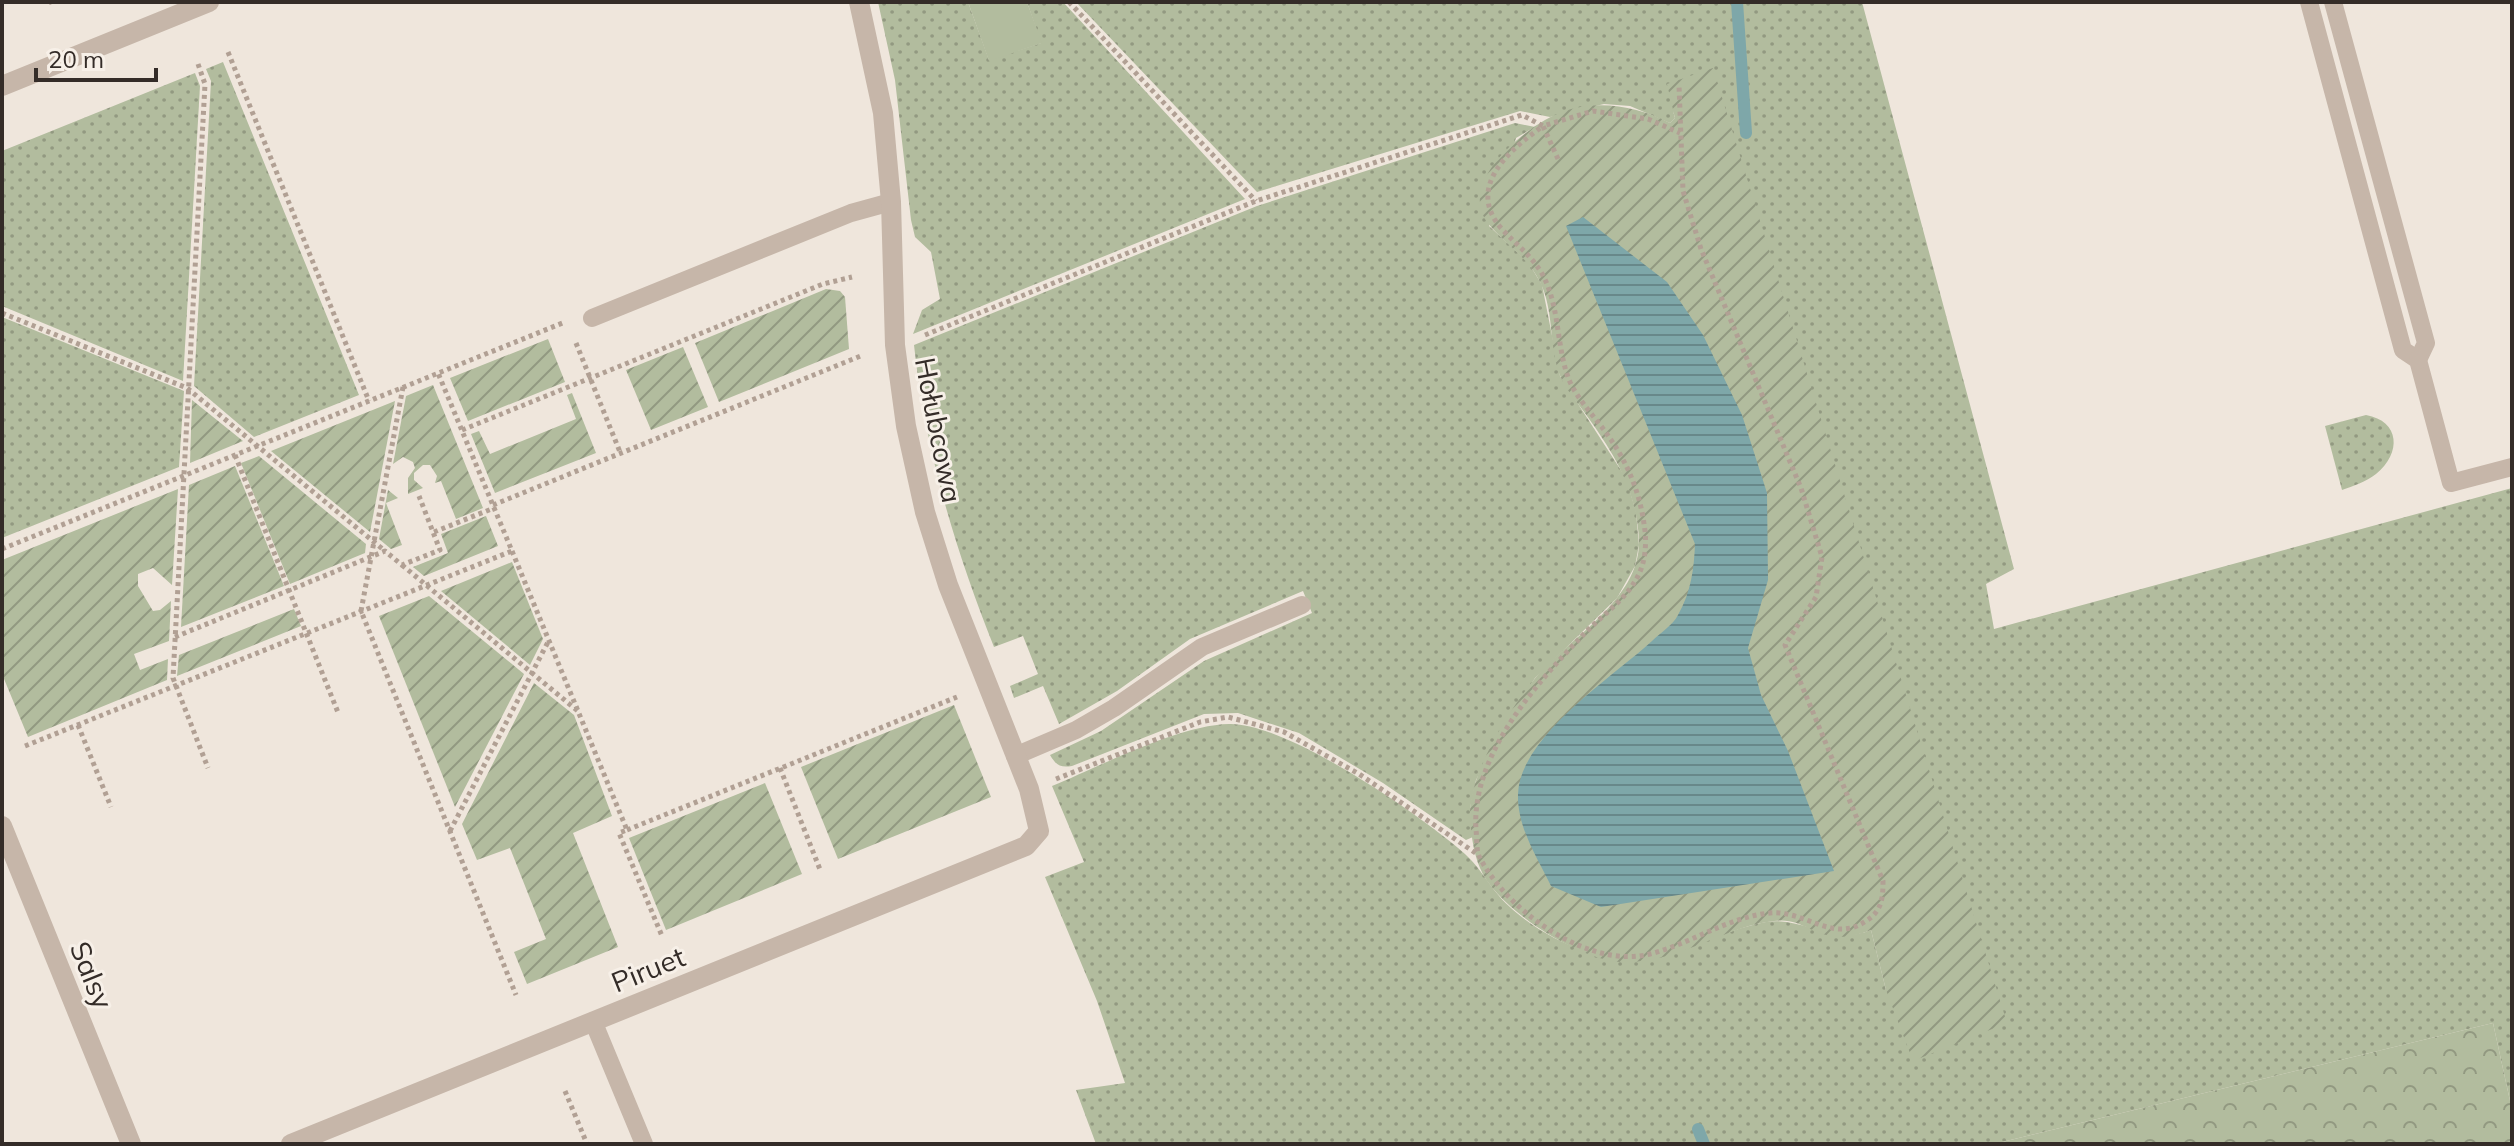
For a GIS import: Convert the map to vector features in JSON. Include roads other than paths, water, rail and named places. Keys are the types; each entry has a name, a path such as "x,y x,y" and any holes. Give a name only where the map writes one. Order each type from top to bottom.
{"street":[{"path":"2,86 209,2"},
{"name":"Hołubcowa","path":"859,2 883,113 891,202 895,345 906,426 922,498 948,585 1029,789 1039,831 1026,846"},
{"name":"Salsy","path":"2,826 131,1144"},
{"name":"Piruet","path":"291,1144 1026,846"}],"lane":[{"path":"2309,2 2403,350 2418,360"},
{"path":"2333,2 2426,343 2418,360 2451,483 2512,467"},
{"path":"592,318 851,213 891,202"},
{"path":"1015,756 1101,716 1202,647 1302,605"},
{"path":"593,1021 644,1144"}],"water":[{"path":"1583,217 1667,282 1703,335 1742,415 1767,493 1768,580 1748,648 1761,695 1788,751 1834,871 1601,907 1551,886 1524,830 1518,794 1523,772 1534,751 1571,709 1673,622 1686,598 1694,562 1695,544 1566,226"}],"waterway":[{"path":"1737,2 1746,133"},
{"path":"1698,1129 1704,1144"}]}
